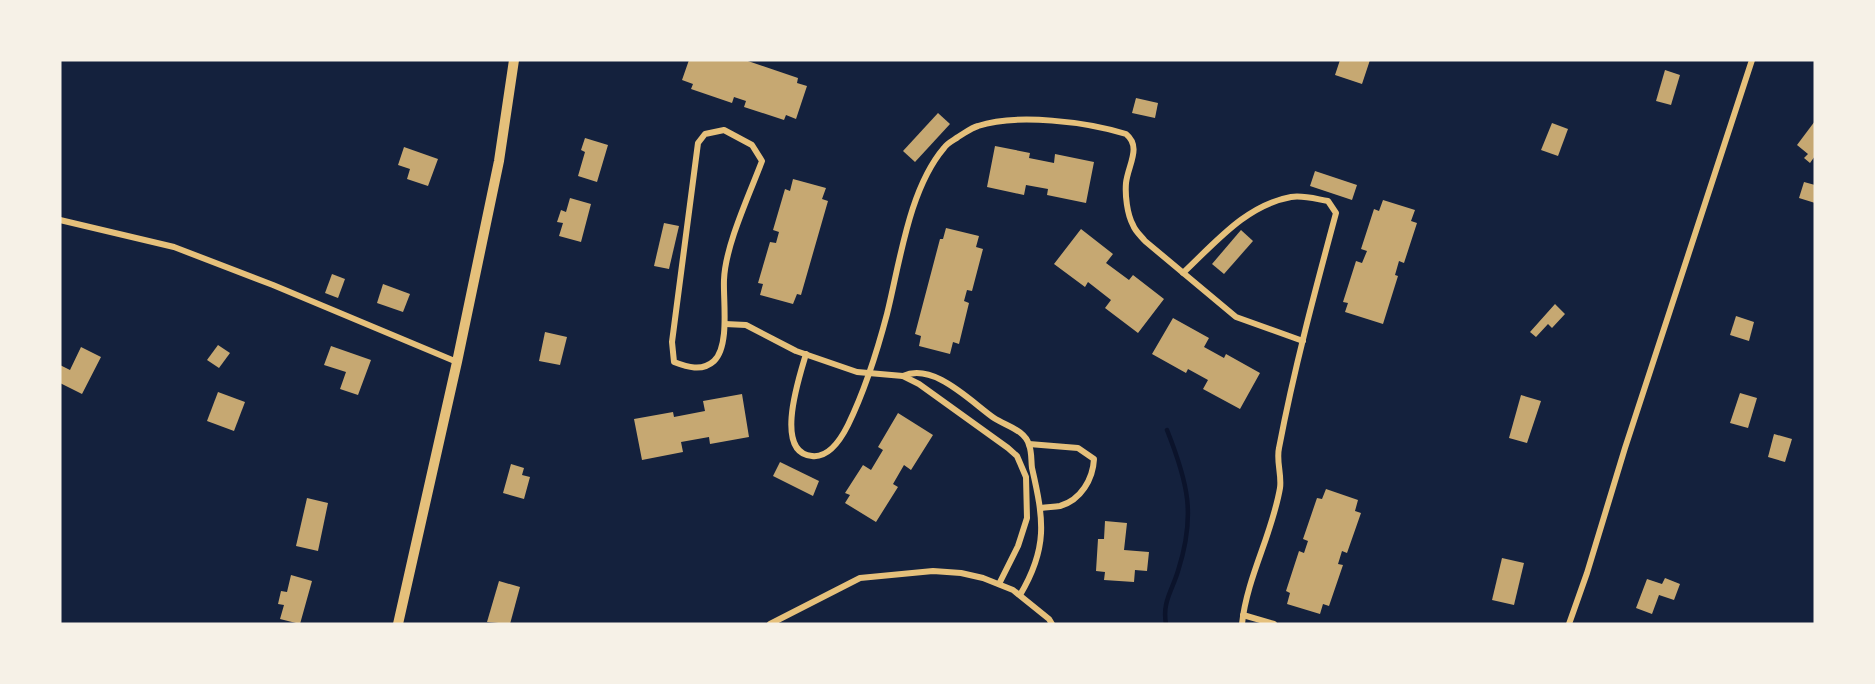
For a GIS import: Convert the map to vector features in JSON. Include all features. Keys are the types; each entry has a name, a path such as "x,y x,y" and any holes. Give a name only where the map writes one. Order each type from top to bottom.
{"highway":[{"path":"398,624 457,362 499,161 514,60"}],"street":[{"path":"1569,624 1752,60"},
{"path":"806,354 791,413 792,430 797,448 809,456 821,456 835,445 855,410 870,373 919,187 944,146 976,126 1001,120 1086,125 1126,134 1133,139 1135,148 1126,184 1128,210 1133,226 1145,241 1236,317 1303,341"},
{"path":"724,130 752,145 762,161 729,252 724,278 725,324 720,351 714,361 702,367 689,368 674,362 672,342 698,143 705,135 724,130"},
{"path":"1183,273 1238,220 1268,204 1292,197 1307,197 1328,201 1336,213 1278,450 1281,486 1245,601 1242,624"},
{"path":"60,220 174,247 273,285 457,362"},
{"path":"725,324 747,325 806,354 857,372 903,376 919,384 1017,456 1026,477 1027,518 1018,546 999,584"},
{"path":"903,376 911,373 927,375 955,388 996,419 1018,430 1029,444 1041,508 1042,534 1032,575 1020,595"},
{"path":"1029,444 1078,448 1094,459 1094,470 1084,490 1076,498 1061,506 1041,508"},
{"path":"770,624 860,578 933,571 961,573 983,578 1013,590 1052,624"},
{"path":"1243,615 1274,624"}],"building":[{"path":"689,60 745,60 798,78 797,83 807,86 796,119 786,115 784,120 744,107 746,101 734,97 732,103 691,89 693,84 682,80"},
{"path":"1340,60 1370,60 1362,84 1335,75"},
{"path":"1665,70 1680,75 1671,105 1656,101"},
{"path":"1136,98 1158,103 1155,118 1132,113"},
{"path":"938,113 950,124 915,162 903,151"},
{"path":"1815,121 1815,156 1810,163 1804,158 1808,154 1797,145"},
{"path":"1552,123 1568,129 1558,156 1541,150"},
{"path":"585,138 608,145 597,182 578,176 585,152 581,150"},
{"path":"995,146 1030,153 1029,158 1054,163 1055,154 1094,162 1086,203 1047,195 1048,189 1026,185 1024,195 987,187"},
{"path":"404,147 438,159 428,186 407,179 410,169 398,165"},
{"path":"1315,171 1357,185 1352,200 1310,186"},
{"path":"793,179 826,188 822,199 828,201 801,295 797,294 793,304 760,295 763,284 758,283 770,242 776,243 779,232 773,230 785,189 790,191"},
{"path":"1804,182 1815,185 1815,203 1799,198"},
{"path":"570,198 591,204 581,242 559,236 563,223 557,222 561,210 566,212"},
{"path":"1383,200 1415,210 1411,221 1417,223 1404,263 1399,261 1395,275 1398,276 1383,324 1345,312 1348,303 1343,302 1356,261 1362,263 1367,251 1361,249 1374,209 1379,211"},
{"path":"664,223 679,226 669,269 654,266"},
{"path":"946,228 979,236 976,247 983,249 972,291 967,290 964,301 969,303 959,344 953,342 950,354 919,346 921,336 915,334 940,239 943,239"},
{"path":"1081,229 1113,254 1106,263 1129,280 1133,275 1164,299 1138,333 1105,308 1111,300 1088,282 1085,287 1054,264"},
{"path":"1241,230 1253,241 1224,274 1212,264"},
{"path":"332,274 345,279 338,298 325,293"},
{"path":"383,284 410,294 403,312 377,303"},
{"path":"1555,304 1565,314 1552,328 1548,324 1536,337 1530,332"},
{"path":"1736,316 1754,322 1749,341 1730,335"},
{"path":"1173,318 1209,338 1204,347 1224,358 1226,354 1260,373 1240,409 1203,389 1208,380 1188,369 1186,373 1152,354"},
{"path":"545,332 567,337 560,365 539,361"},
{"path":"218,345 230,353 219,368 207,360"},
{"path":"331,346 371,360 358,395 340,389 346,372 324,365"},
{"path":"81,347 101,357 82,394 60,383 60,365 70,370"},
{"path":"218,392 245,402 234,431 207,421"},
{"path":"1740,393 1757,398 1748,428 1730,423"},
{"path":"742,394 749,437 710,444 709,437 681,442 683,452 642,460 634,419 673,412 674,417 705,411 703,401"},
{"path":"1521,395 1541,401 1527,443 1509,438"},
{"path":"898,413 933,435 911,470 904,465 893,484 898,487 876,522 845,503 850,495 845,493 863,465 871,470 883,450 878,447"},
{"path":"1774,434 1792,439 1785,462 1768,457"},
{"path":"780,462 819,481 813,496 773,476"},
{"path":"511,464 524,468 522,475 530,477 524,499 503,493"},
{"path":"1326,489 1358,500 1355,511 1361,513 1347,553 1342,551 1338,564 1343,565 1329,606 1323,604 1320,614 1287,604 1290,593 1286,591 1299,551 1304,553 1308,541 1303,539 1317,498 1322,499"},
{"path":"307,498 328,503 318,551 296,546"},
{"path":"1105,521 1127,523 1124,550 1149,552 1147,571 1135,570 1134,582 1104,580 1105,572 1096,571 1098,539 1104,539"},
{"path":"1502,558 1524,563 1514,605 1492,600"},
{"path":"291,575 312,581 300,624 280,619 284,605 278,604 281,591 287,592"},
{"path":"1665,578 1680,584 1674,600 1659,595 1652,614 1636,608 1647,579 1662,584"},
{"path":"499,581 520,587 510,624 487,622"}],"waterway":[{"path":"1166,624 1166,603 1184,551 1188,516 1184,483 1167,430"}]}
